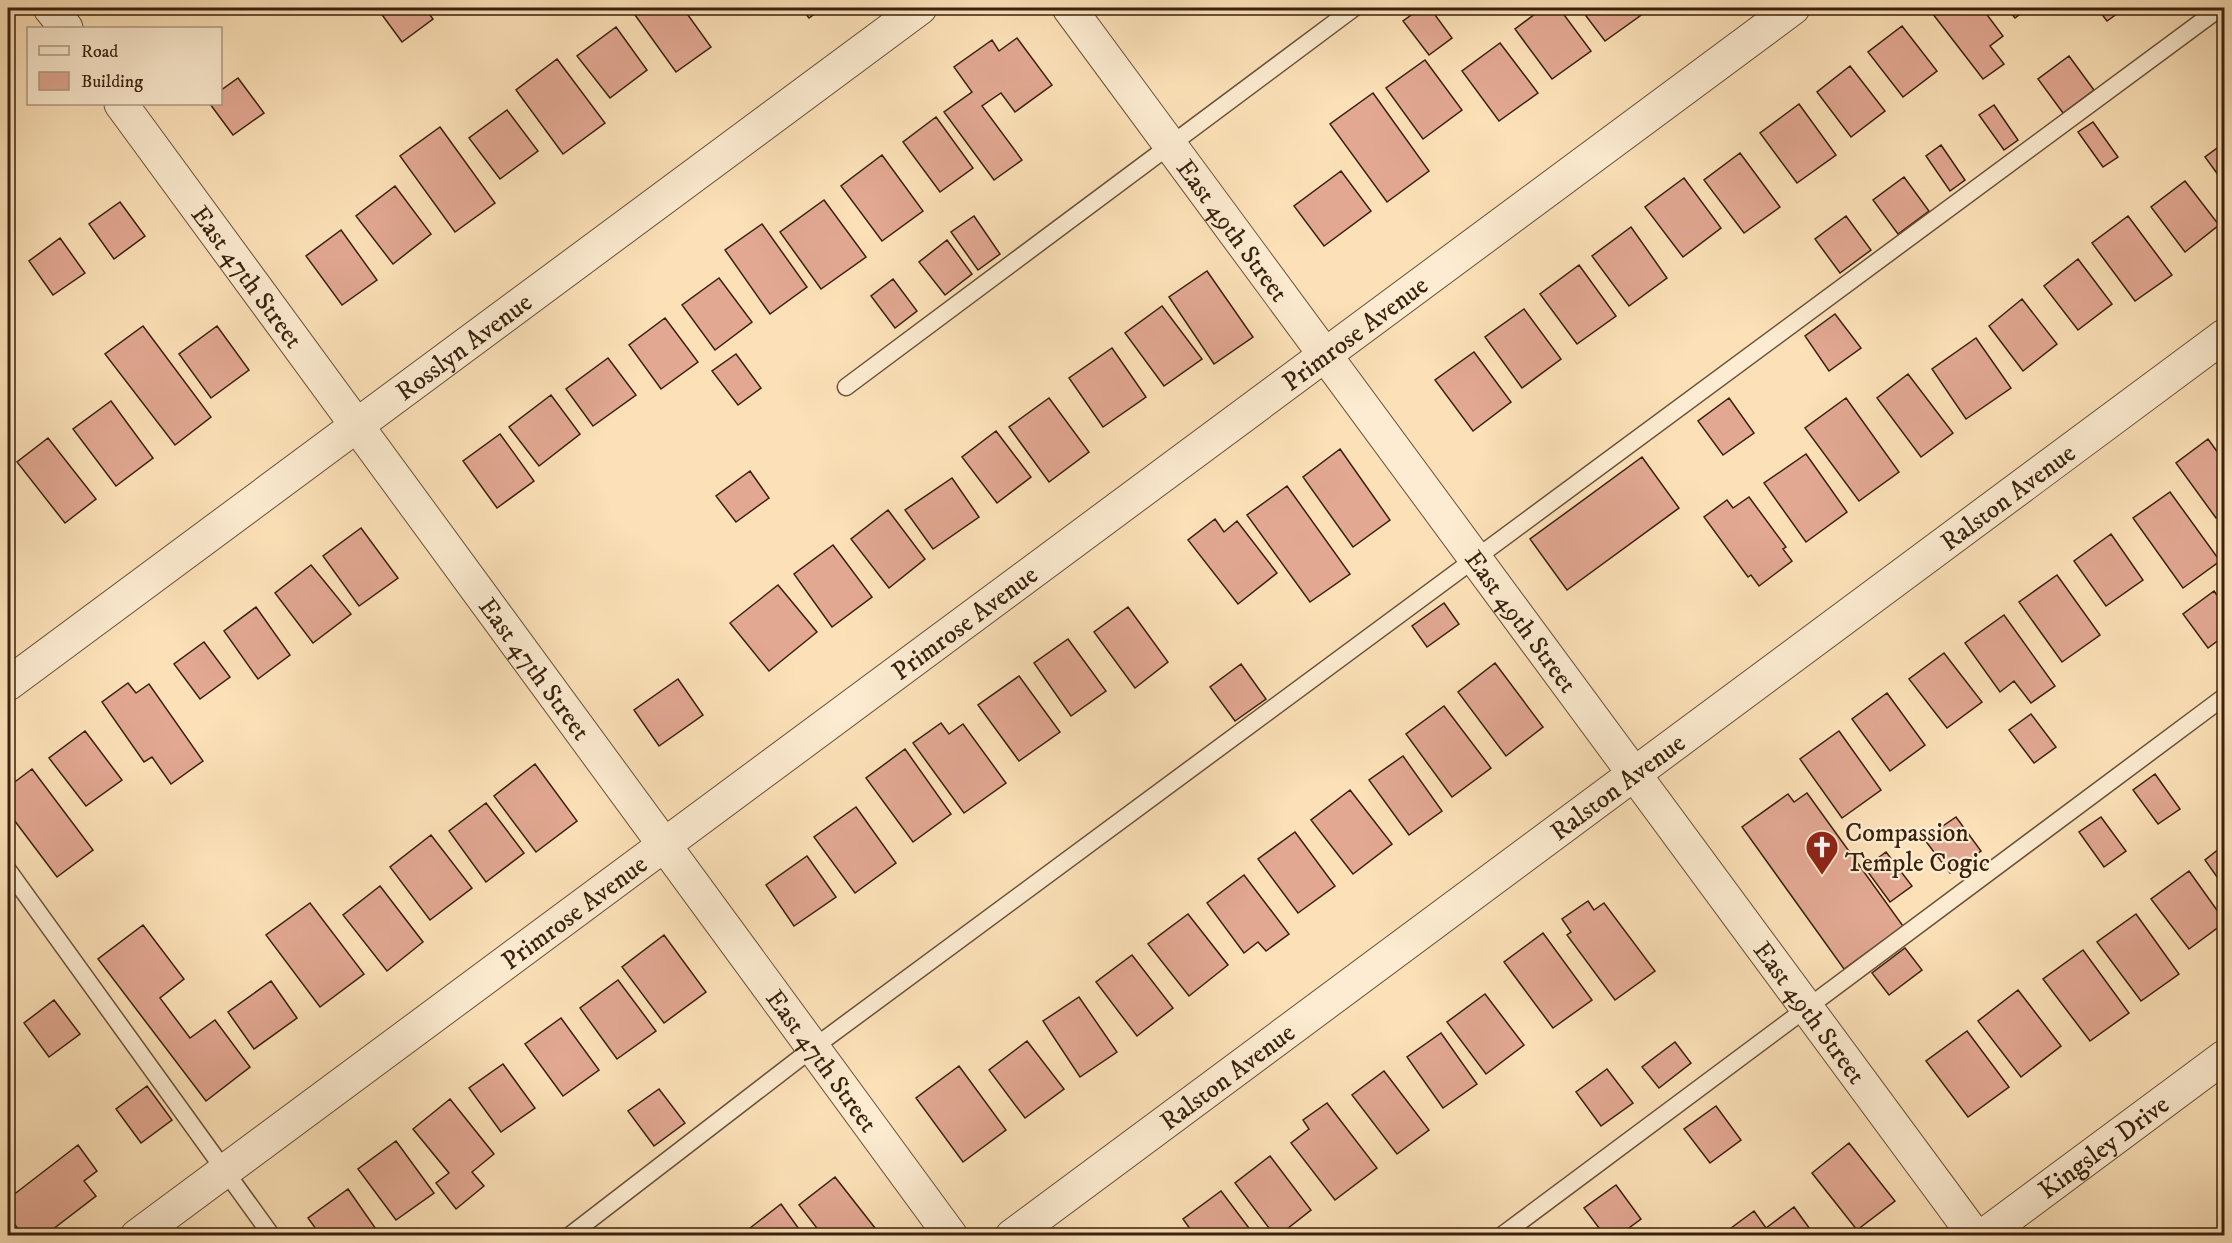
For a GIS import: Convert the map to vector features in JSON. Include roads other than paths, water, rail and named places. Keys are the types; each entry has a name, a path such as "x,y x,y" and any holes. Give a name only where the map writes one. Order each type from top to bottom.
{"street":[{"path":"50,8 65,27"},
{"name":"Rosslyn Avenue","path":"8,684 920,8"},
{"name":"East 49th Street","path":"1069,8 1975,1236"},
{"name":"Primrose Avenue","path":"137,1236 1793,8"},
{"name":"East 47th Street","path":"122,105 951,1236"},
{"name":"Ralston Avenue","path":"1012,1236 2224,336"},
{"name":"Kingsley Drive","path":"1983,1236 2224,1057"}],"lane":[{"path":"846,387 1354,8"},
{"path":"569,1236 813,1048 2220,8"},
{"path":"1501,1236 2224,697"},
{"path":"8,870 272,1236"}],"place":[{"name":"Compassion Temple Cogic","path":"1822,876"}]}
